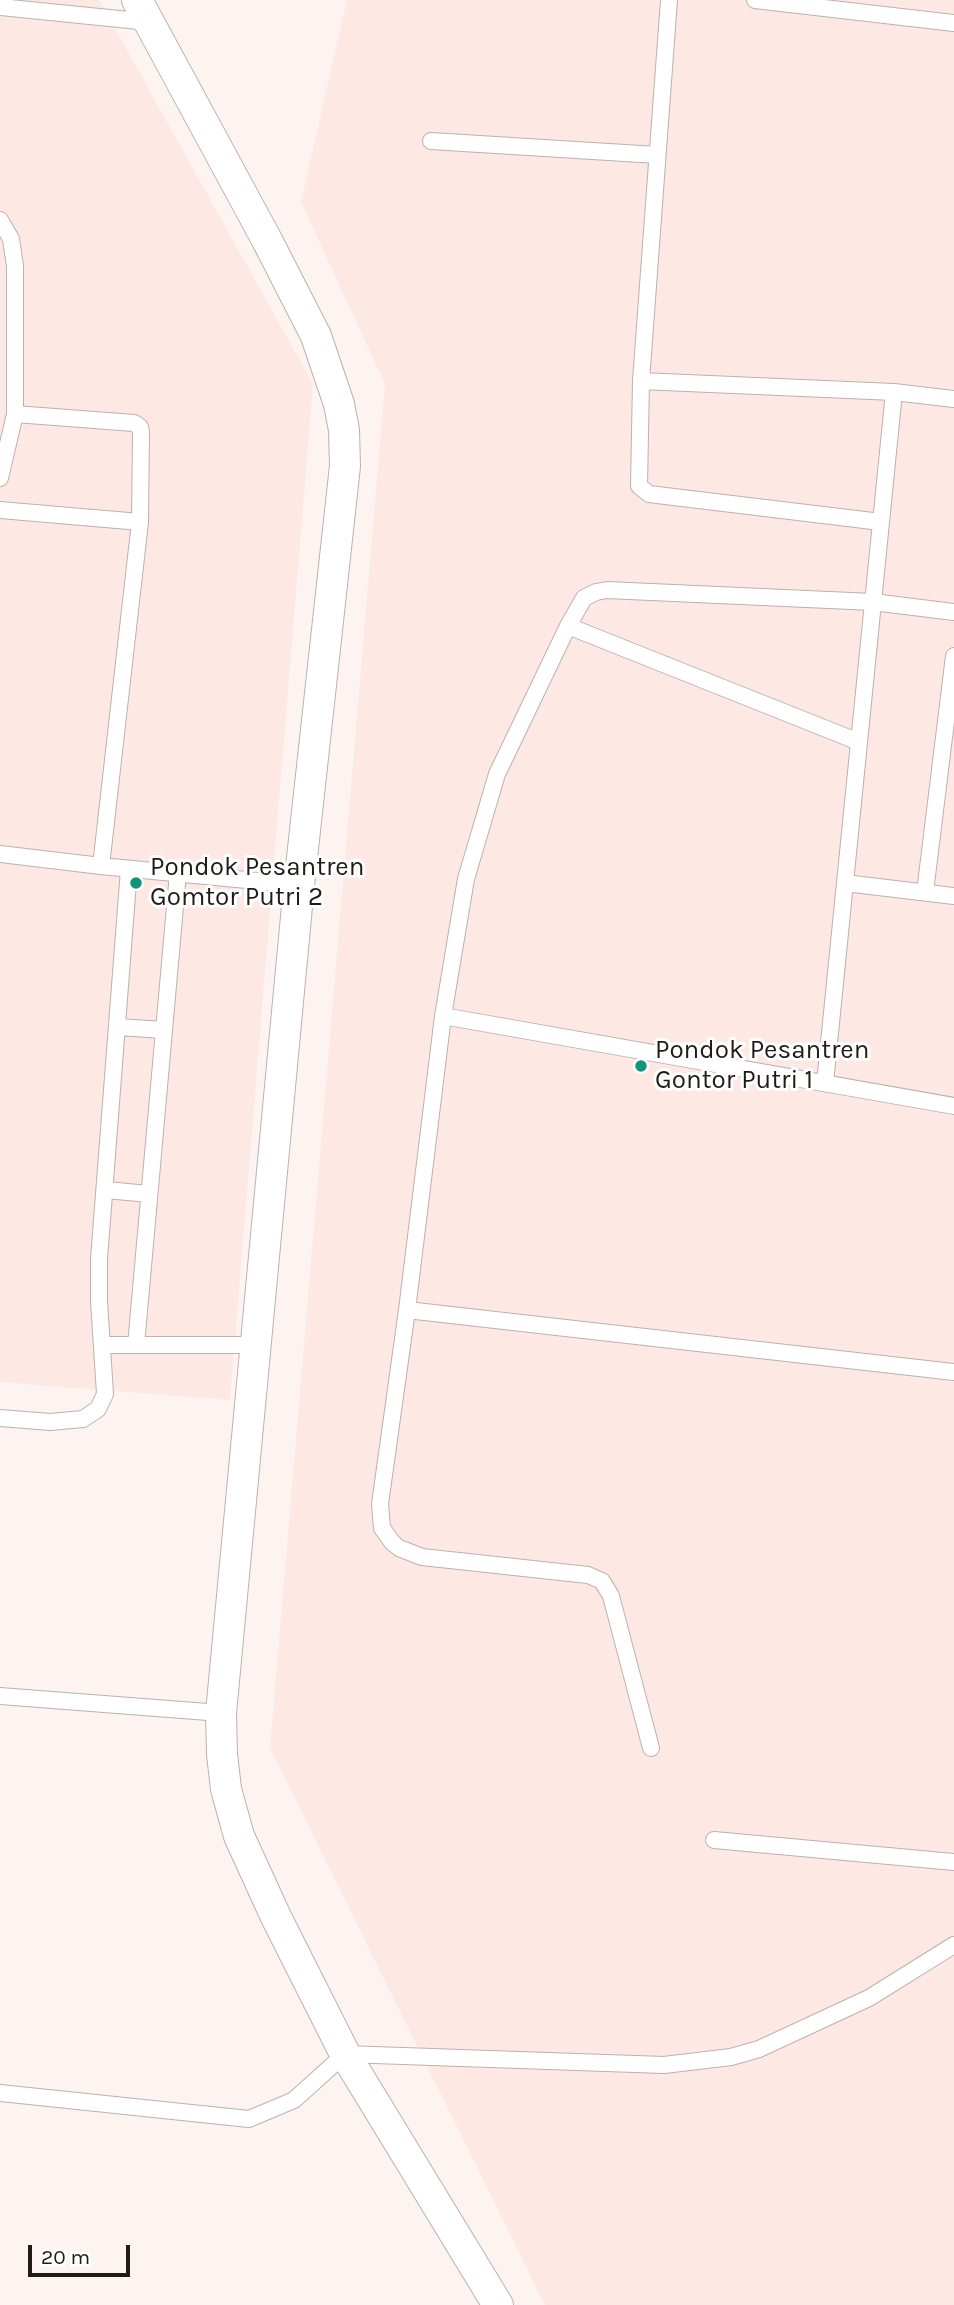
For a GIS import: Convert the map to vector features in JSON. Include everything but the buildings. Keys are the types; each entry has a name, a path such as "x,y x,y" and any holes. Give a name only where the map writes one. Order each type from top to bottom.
{"street":[{"path":"143,11 316,336 339,404 344,430 345,466 299,884 221,1713 226,1789 239,1836 276,1917 345,2054 498,2305"}],"lane":[{"path":"669,0 640,381 638,482 649,494 881,523"},
{"path":"755,0 954,23"},
{"path":"0,7 143,11"},
{"path":"431,141 657,155"},
{"path":"0,220 11,239 15,266 15,414 0,478"},
{"path":"640,381 894,392 954,399"},
{"path":"825,1083 894,392"},
{"path":"15,414 134,423 141,432 140,522 102,866"},
{"path":"0,510 140,522"},
{"path":"651,1748 611,1596 600,1579 588,1575 422,1557 399,1548 386,1536 382,1528 380,1504 443,1016 466,879 497,774 568,625 584,598 607,590 873,602 954,612"},
{"path":"568,625 859,741"},
{"path":"926,892 954,656"},
{"path":"0,854 299,884"},
{"path":"0,1418 50,1422 83,1419 98,1409 105,1394 99,1259 129,869"},
{"path":"136,1345 178,873"},
{"path":"845,883 954,895"},
{"path":"443,1016 954,1106"},
{"path":"118,1027 164,1030"},
{"path":"106,1190 149,1194"},
{"path":"407,1310 954,1372"},
{"path":"102,1345 256,1345"},
{"path":"0,1696 221,1713"},
{"path":"714,1840 954,1862"},
{"path":"0,2093 249,2119 294,2099 345,2054 664,2065 731,2057 759,2049 869,1998 954,1945"}],"shaded area":[{"name":"Pondok Pesantren Gomtor Putri 2","path":"0,0 99,0 313,384 230,1400 0,1382"},
{"name":"Pondok Pesantren Gontor Putri 1","path":"347,0 954,0 954,2305 545,2305 270,1748 385,384 301,202"}],"place":[{"name":"Pondok Pesantren Gomtor Putri 2","path":"136,883"},
{"name":"Pondok Pesantren Gontor Putri 1","path":"641,1066"}]}
